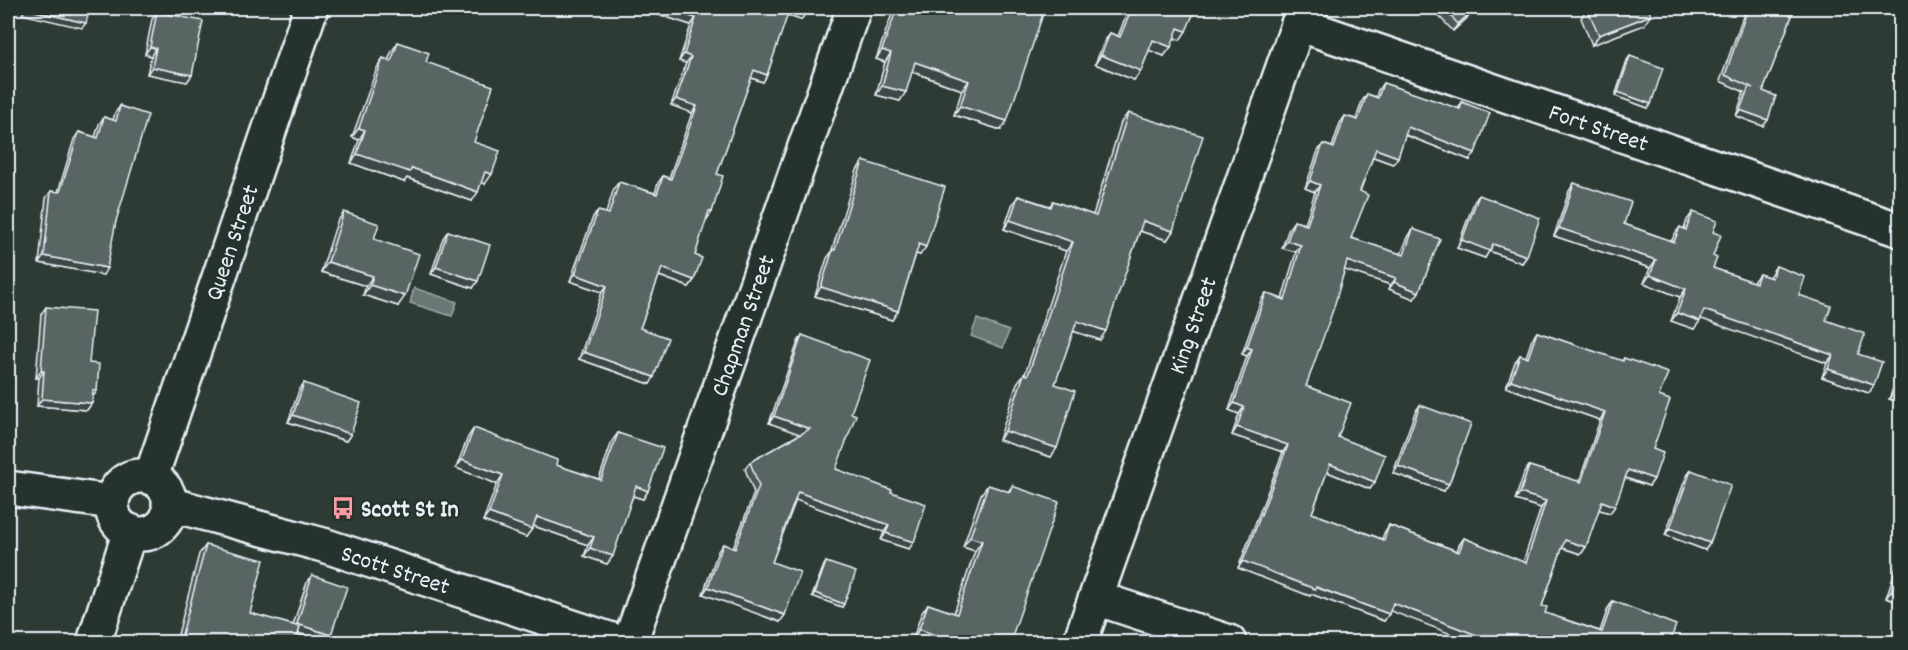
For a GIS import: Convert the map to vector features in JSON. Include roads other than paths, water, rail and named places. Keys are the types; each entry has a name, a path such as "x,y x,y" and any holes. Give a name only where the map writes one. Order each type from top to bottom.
{"street":[{"name":"Queen Street","path":"151,477 311,8"},
{"name":"Chapman Street","path":"630,642 854,8"},
{"name":"Fort Street","path":"1301,16 1900,231"},
{"name":"King Street","path":"1080,642 1301,16"},
{"path":"142,476 151,477 157,481 166,491 170,504 168,514 157,529 140,533 130,531 116,520 112,502 118,486 125,480 142,476"},
{"path":"8,488 112,502"},
{"name":"Scott Street","path":"170,504 323,545 618,642"},
{"path":"94,642 130,531"},
{"path":"1096,597 1229,642"}],"place":[{"name":"Scott St In","path":"343,508"}]}
